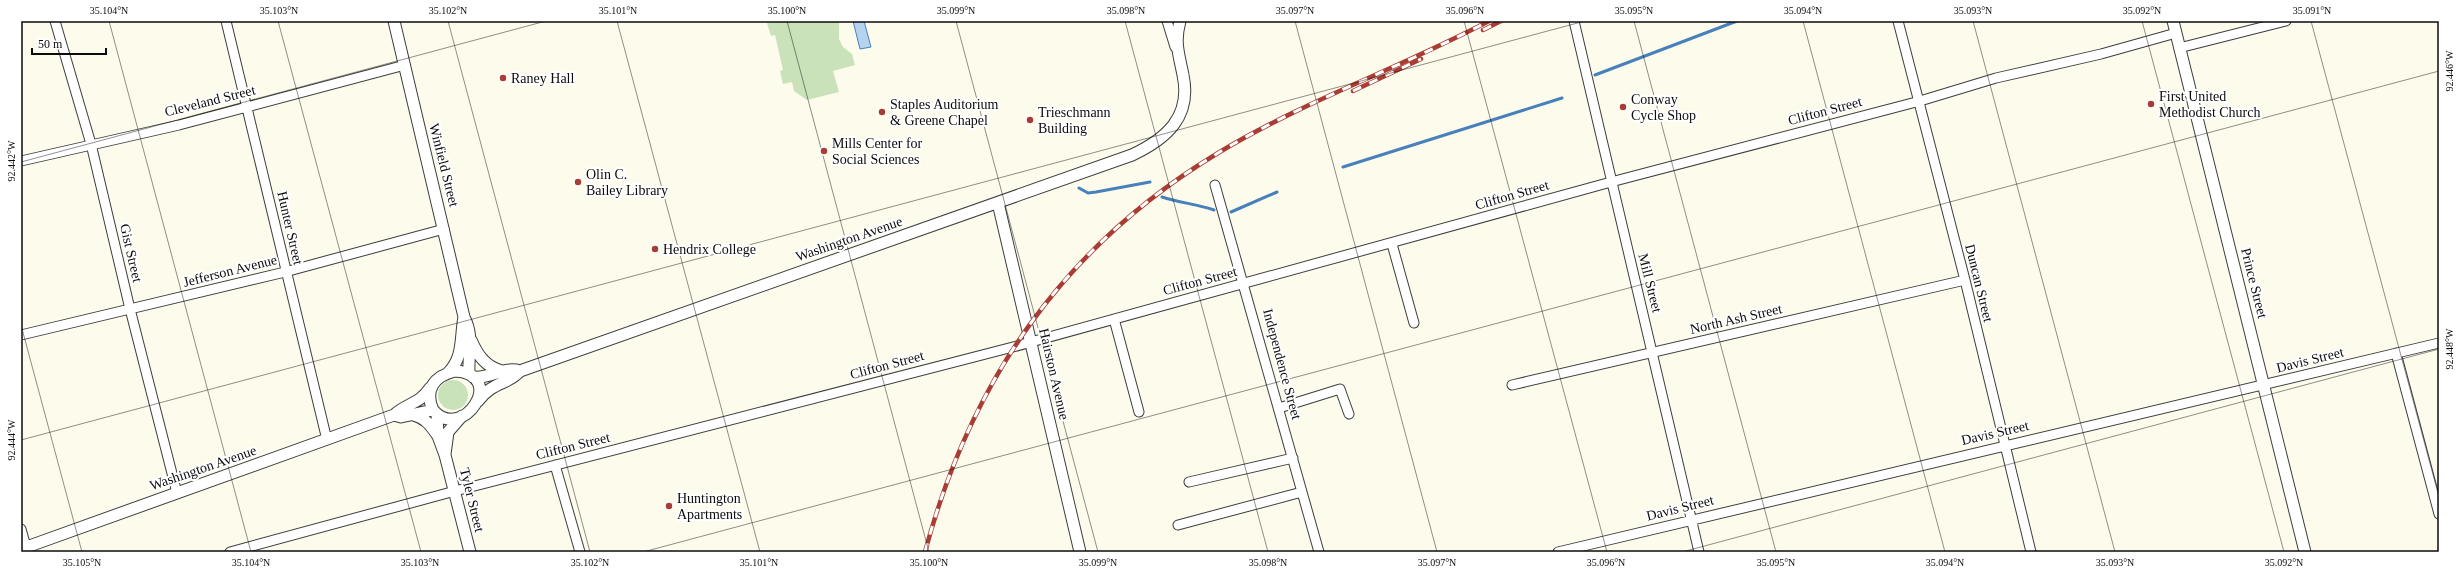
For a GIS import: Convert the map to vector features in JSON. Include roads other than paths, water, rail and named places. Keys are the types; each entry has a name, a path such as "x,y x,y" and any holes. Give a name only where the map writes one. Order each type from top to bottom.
{"street":[{"name":"Gist Street","path":"55,21 92,144 130,309 178,493"},
{"name":"Hunter Street","path":"226,21 285,272 327,440"},
{"name":"Winfield Street","path":"394,21 464,317 469,327 471,340 468,356 471,375"},
{"path":"1167,21 1176,50"},
{"path":"1176,50 1180,21"},
{"name":"Mill Street","path":"1574,21 1699,552"},
{"name":"Duncan Street","path":"1898,21 1920,101 1965,280 2031,552"},
{"name":"Prince Street","path":"2173,21 2305,552"},
{"path":"2179,48 2286,21"},
{"name":"Clifton Street","path":"230,552 455,491 1031,342 1392,244 1611,182 1920,101 1996,78 2101,54 2176,33"},
{"name":"Washington Avenue","path":"478,401 486,390 511,378 520,371 1132,156 1154,145 1170,131 1178,119 1184,98 1183,77 1176,50"},
{"name":"Cleveland Street","path":"21,161 247,106 405,64"},
{"name":"Independence Street","path":"1215,185 1319,552"},
{"name":"Hairston Avenue","path":"998,203 1080,552"},
{"name":"Jefferson Avenue","path":"21,335 285,272 444,229"},
{"path":"1392,244 1414,323"},
{"name":"North Ash Street","path":"1512,385 1965,280"},
{"name":"Winfield Street","path":"448,373 457,363 460,353 464,317"},
{"path":"1114,319 1139,412"},
{"name":"Washington Avenue","path":"471,340 482,360 489,366 502,371"},
{"name":"Davis Street","path":"1558,552 2005,445 2264,386 2439,343"},
{"path":"2396,353 2439,514"},
{"name":"Washington Avenue","path":"471,375 488,377 502,371 514,369 520,371"},
{"path":"448,373 471,375 478,385 478,401 470,413 450,418 435,412 429,395 430,388 438,378 448,373"},
{"name":"Washington Avenue","path":"394,416 404,408 420,401 430,388"},
{"path":"1278,408 1340,389 1349,414"},
{"name":"Washington Avenue","path":"23,548 394,416 413,415 419,412 435,412"},
{"name":"Tyler Street","path":"435,412 438,436 455,491 470,552"},
{"path":"413,415 431,425 438,436"},
{"name":"Tyler Street","path":"445,455 448,432 462,416"},
{"path":"1190,482 1293,458"},
{"path":"555,465 580,552"},
{"path":"1178,525 1302,492"},
{"path":"21,529 23,548"}],"water":[{"path":"853,21 864,21 871,47 860,49"}],"waterway":[{"path":"1595,75 1737,21"},
{"path":"1343,167 1562,98"},
{"path":"1079,188 1088,193 1150,182"},
{"path":"1231,212 1277,192"},
{"path":"1162,197 1214,210"}],"railway":[{"path":"925,552 944,489 969,430 997,375 1031,323 1070,275 1114,230 1163,190 1218,153 1251,134 1284,117 1489,21"},
{"path":"1483,30 1501,21"},
{"path":"1353,91 1421,59"}],"place":[{"name":"Raney Hall","path":"503,78"},
{"name":"First United Methodist Church","path":"2151,104"},
{"name":"Conway Cycle Shop","path":"1623,107"},
{"name":"Staples Auditorium & Greene Chapel","path":"882,112"},
{"name":"Trieschmann Building","path":"1030,120"},
{"name":"Mills Center for Social Sciences","path":"824,151"},
{"name":"Olin C. Bailey Library","path":"578,182"},
{"name":"Hendrix College","path":"655,249"},
{"name":"Huntington Apartments","path":"669,506"}]}
